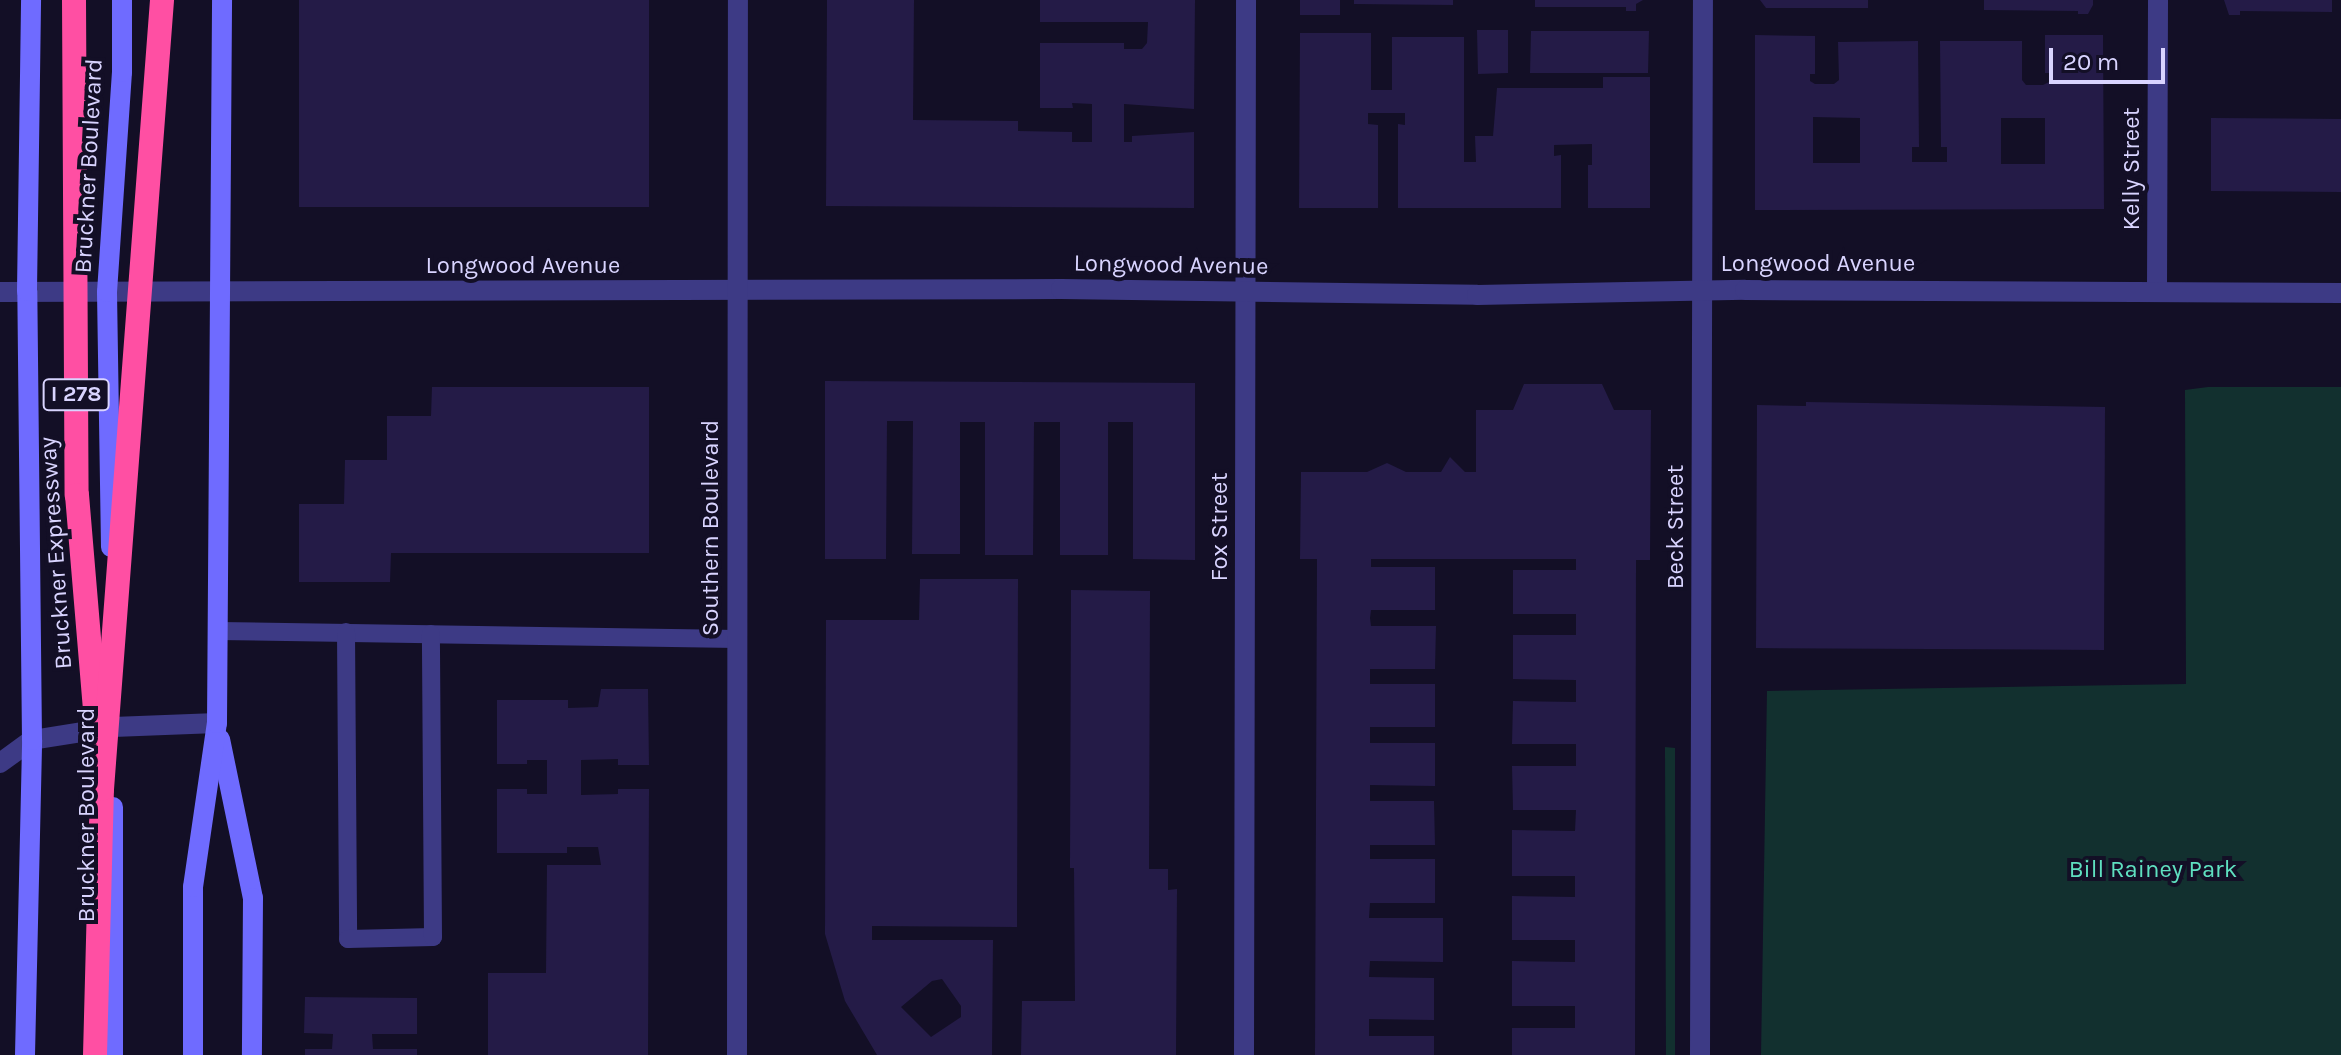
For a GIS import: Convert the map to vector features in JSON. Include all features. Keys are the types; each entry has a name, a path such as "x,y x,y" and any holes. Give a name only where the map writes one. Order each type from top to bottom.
{"highway":[{"name":"Bruckner Expressway","path":"74,0 77,495 102,789 95,1055"},
{"path":"102,789 162,0"}],"main road":[{"path":"25,1055 32,740 27,291 31,0"},
{"name":"Bruckner Boulevard","path":"113,1055 113,727 107,292 122,72 122,0"},
{"path":"193,1055 193,887 217,723 223,291 222,0"},
{"path":"217,723 253,898 252,1055"}],"street":[{"name":"Southern Boulevard","path":"737,1055 738,0"},
{"name":"Fox Street","path":"1244,1055 1246,0"},
{"name":"Beck Street","path":"1700,1055 1703,0"},
{"name":"Kelly Street","path":"2157,290 2158,0"},
{"name":"Longwood Avenue","path":"0,292 1245,291 1477,295 2157,290 2341,293"},
{"path":"0,763 32,740 113,727 217,723"}],"lane":[{"path":"218,631 737,639"},
{"path":"346,632 348,939 433,937 431,634"}],"green space":[{"name":"Bill Rainey Park","path":"2208,387 2341,387 2341,1055 1761,1055 1767,691 2186,684 2185,390"},
{"path":"1665,747 1675,748 1675,1055 1666,1055"}],"building":[{"path":"299,0 649,0 649,207 299,207"},
{"path":"827,0 914,0 913,120 1018,121 1018,131 1072,132 1072,142 1092,142 1092,104 1072,103 1073,108 1040,108 1040,43 1124,43 1124,49 1142,49 1147,43 1148,22 1040,22 1040,0 1195,0 1194,109 1124,104 1124,142 1132,142 1132,136 1194,132 1194,208 826,206"},
{"path":"1300,0 1340,0 1340,15 1300,15"},
{"path":"1354,0 1453,0 1453,5 1354,4"},
{"path":"1535,0 1643,0 1636,4 1636,11 1626,11 1626,7 1535,7"},
{"path":"1760,0 1868,0 1868,8 1766,8"},
{"path":"1984,0 2093,0 2093,5 2088,14 2078,14 2078,11 1984,10"},
{"path":"2224,0 2332,0 2332,12 2240,11 2240,15 2229,15"},
{"path":"1477,30 1508,30 1508,73 1478,74"},
{"path":"1531,31 1649,31 1648,73 1530,73"},
{"path":"1300,33 1371,33 1371,90 1392,90 1392,37 1464,37 1464,162 1476,162 1475,136 1493,136 1497,88 1603,88 1603,77 1650,77 1650,208 1588,208 1588,165 1592,165 1592,144 1554,145 1554,156 1561,155 1561,208 1398,208 1398,124 1405,125 1405,113 1368,113 1368,124 1378,125 1378,208 1299,208"},
{"path":"1755,35 1815,36 1815,74 1810,74 1810,81 1815,84 1834,84 1839,80 1838,42 1918,41 1919,147 1912,147 1912,162 1947,162 1947,147 1941,147 1940,41 2022,41 2022,80 2026,85 2043,85 2051,81 2051,73 2045,73 2045,35 2103,35 2104,209 1755,210","holes":["1813,117 1860,118 1860,163 1813,163","2001,118 2045,118 2045,164 2001,164"]},
{"path":"2211,118 2341,119 2341,192 2211,191"},
{"path":"825,381 1195,383 1195,560 1133,559 1133,422 1108,422 1108,555 1060,555 1060,422 1034,422 1033,555 985,555 985,422 960,422 960,554 912,554 913,421 887,421 886,559 825,559"},
{"path":"1524,384 1602,384 1614,410 1651,410 1650,560 1636,560 1635,1055 1512,1055 1512,1028 1575,1028 1575,1006 1512,1006 1512,961 1575,962 1575,940 1512,940 1512,896 1575,897 1575,876 1512,876 1512,830 1575,831 1576,810 1513,810 1512,766 1576,766 1576,744 1512,744 1513,701 1576,702 1576,680 1513,679 1513,635 1576,635 1576,614 1513,614 1513,570 1576,570 1576,559 1371,559 1371,567 1435,567 1435,610 1371,610 1370,618 1371,626 1436,626 1435,669 1370,669 1370,684 1435,684 1435,727 1370,727 1370,743 1435,743 1435,786 1370,785 1370,801 1434,801 1435,845 1370,845 1370,859 1435,859 1435,903 1370,903 1369,918 1443,918 1443,962 1370,961 1369,977 1434,978 1434,1020 1369,1019 1369,1036 1434,1036 1434,1055 1315,1055 1317,559 1300,559 1301,472 1367,472 1387,463 1406,472 1441,472 1450,457 1465,472 1476,472 1476,410 1513,410"},
{"path":"432,387 649,387 649,553 391,553 390,582 299,582 299,504 344,504 345,460 387,460 387,416 431,416"},
{"path":"1806,402 2105,407 2104,650 1756,648 1757,405 1806,406"},
{"path":"920,579 1018,579 1017,927 872,926 872,940 993,940 992,1055 877,1055 845,1001 825,934 826,620 919,620","holes":["942,979 961,1006 961,1017 931,1037 901,1007 932,981"]},
{"path":"1071,590 1150,591 1149,869 1168,869 1168,890 1177,889 1176,1055 1021,1055 1022,1001 1075,1001 1074,868 1070,868"},
{"path":"601,689 648,689 649,765 618,765 618,759 581,760 581,795 618,794 618,789 649,789 648,1055 488,1055 488,973 546,973 547,865 601,865 598,847 567,847 567,853 497,853 497,789 527,789 527,794 547,794 547,760 497,764 497,700 568,700 568,708 598,707"},
{"path":"305,997 417,998 417,1034 372,1034 373,1049 417,1049 417,1055 305,1055 305,1049 332,1049 333,1034 304,1033"}]}
